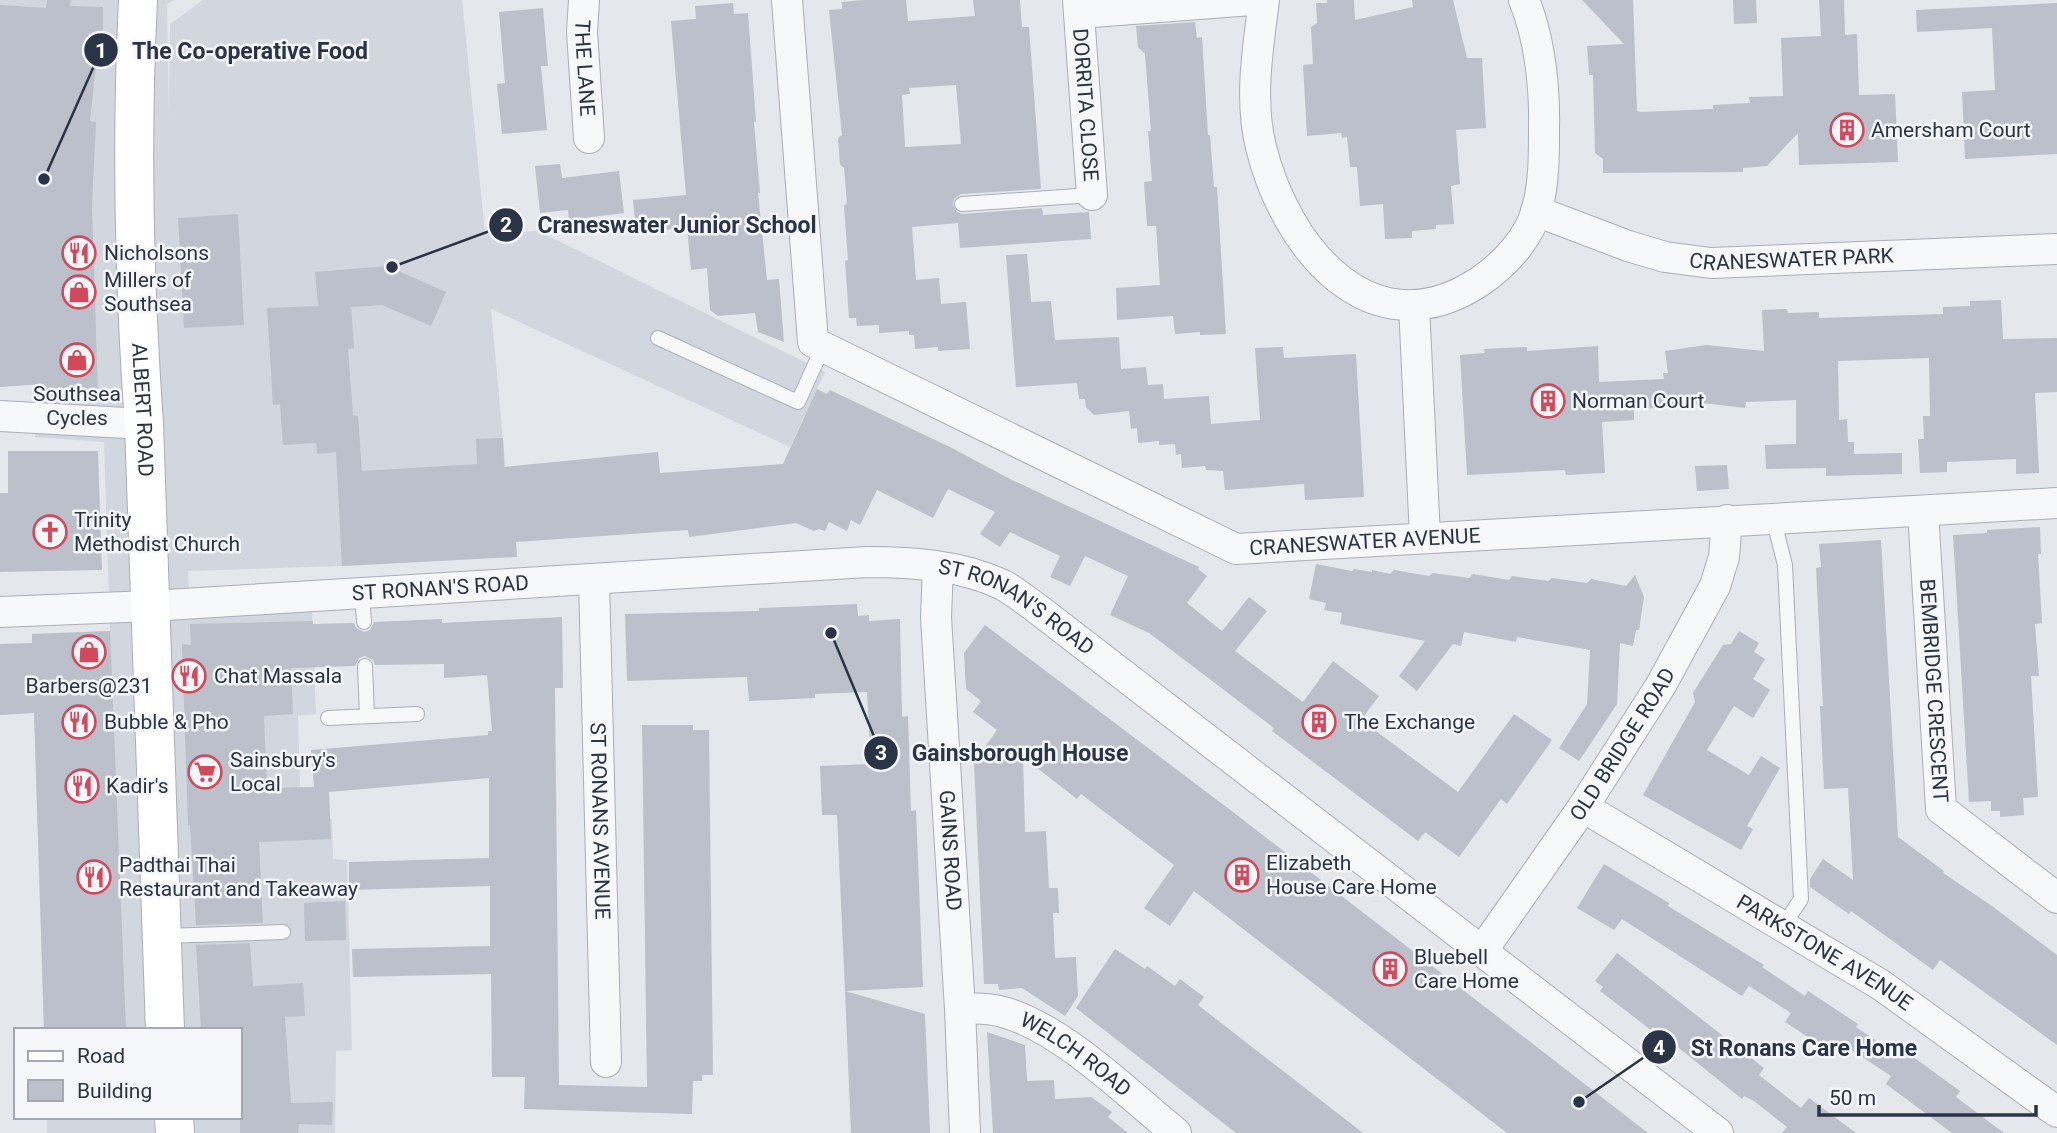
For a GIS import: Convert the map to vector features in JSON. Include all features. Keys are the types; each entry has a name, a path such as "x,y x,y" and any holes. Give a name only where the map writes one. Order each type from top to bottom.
{"main road":[{"name":"ALBERT ROAD","path":"138,0 135,84 138,335 144,424 165,1028"}],"street":[{"name":"THE LANE","path":"584,0 582,32 589,138"},
{"path":"788,0 813,342 823,347"},
{"name":"DORRITA CLOSE","path":"1092,195 1079,6 1252,0"},
{"path":"1264,0 1255,78 1255,107 1260,145 1275,192 1306,246 1328,272 1355,292 1414,305 1462,291 1493,273 1518,246 1536,211 1542,174 1544,111 1535,41 1524,0"},
{"name":"CRANESWATER PARK","path":"1536,211 1653,254 1711,263 2057,249"},
{"path":"1414,305 1425,537"},
{"name":"CRANESWATER AVENUE","path":"823,347 1236,549 2057,503"},
{"path":"0,416 144,424"},
{"name":"BEMBRIDGE CRESCENT","path":"1923,511 1941,809 2057,898"},
{"name":"OLD BRIDGE ROAD","path":"1482,951 1583,807 1661,685 1715,586 1724,556 1727,520"},
{"name":"ST RONAN'S ROAD","path":"0,612 150,606 363,608 594,579 867,562 910,562 970,574 1003,585 1035,607 1718,1133"},
{"name":"GAINS ROAD","path":"938,567 936,617 965,1133"},
{"name":"ST RONANS AVENUE","path":"594,579 606,1062"},
{"name":"PARKSTONE AVENUE","path":"1583,807 1881,985 2057,1112"},
{"name":"WELCH ROAD","path":"960,1009 991,1009 1047,1032 1084,1058 1176,1133"}],"lane":[{"path":"962,204 1092,195"},
{"path":"658,338 798,402 823,347"},
{"path":"1773,518 1785,565 1801,899 1783,926"},
{"path":"365,666 367,716"},
{"path":"328,718 417,714"},
{"path":"162,936 283,932"}],"shaded area":[{"path":"0,0 174,0 167,4 169,118 170,24 203,0 462,0 485,234 538,231 825,372 790,447 491,309 509,505 472,559 188,571 190,613 312,610 316,714 298,716 301,819 332,819 333,859 347,860 352,1050 336,1051 335,1133 47,1133 47,1119 242,1119 242,1028 44,1028 32,634 110,631 104,442 35,437 34,237 0,232"}],"building":[{"path":"47,0 71,0 70,6 103,7 103,48 98,47 90,121 96,122 92,205 98,396 42,393 42,384 0,387 0,5 46,8"},
{"path":"906,0 908,21 975,16 973,0 1020,0 1022,27 1029,27 1041,189 961,194 954,199 953,205 957,212 963,214 1042,208 1043,215 1089,212 1091,239 960,248 958,223 912,227 916,280 939,278 941,304 966,302 970,349 915,349 914,335 909,335 909,331 879,333 879,325 857,326 856,318 849,318 844,206 847,203 844,168 840,165 838,138 842,135 829,10 842,9 842,2","holes":["956,85 961,144 905,147 902,95 910,94 909,88"]},
{"path":"1327,0 1354,0 1355,20 1413,7 1412,0 1453,0 1467,58 1482,58 1486,128 1456,130 1460,184 1451,186 1454,224 1412,231 1412,238 1385,239 1383,204 1360,206 1357,167 1350,167 1347,137 1342,138 1341,133 1307,136 1303,65 1313,64 1311,27 1317,23 1316,3 1327,3"},
{"path":"1582,0 1633,0 1637,111 1641,112 1713,109 1713,105 1750,103 1749,97 1783,96 1781,38 1821,36 1819,0 1844,0 1845,35 1857,34 1859,95 1895,94 1898,162 1799,165 1798,133 1767,166 1743,168 1743,172 1603,173 1603,159 1595,153 1593,75 1589,75 1587,46 1624,44"},
{"path":"1733,0 1756,0 1757,23 1734,24"},
{"path":"733,3 734,14 748,13 758,193 767,280 779,279 784,342 758,332 755,313 718,316 710,310 707,268 691,270 687,228 636,232 633,200 686,195 671,21 696,19 695,6"},
{"path":"2057,3 2057,154 1965,159 1962,92 1995,90 1992,28 1917,32 1916,10"},
{"path":"543,8 548,66 541,66 547,130 502,134 497,84 505,83 499,12"},
{"path":"1195,22 1197,38 1202,37 1208,135 1214,187 1217,187 1226,334 1175,334 1173,316 1117,320 1116,288 1160,285 1156,226 1147,226 1144,182 1152,181 1148,131 1151,131 1145,54 1138,47 1136,26"},
{"path":"560,164 562,178 619,171 624,213 569,220 568,210 540,213 535,166"},
{"path":"238,214 244,325 184,328 178,218"},
{"path":"1027,254 1031,302 1051,301 1055,340 1119,337 1121,369 1146,367 1148,385 1163,384 1164,399 1209,396 1211,424 1260,420 1255,348 1283,347 1284,358 1356,354 1364,497 1305,500 1304,484 1225,490 1223,471 1206,470 1205,466 1182,468 1181,454 1176,455 1175,444 1159,445 1159,441 1138,443 1137,428 1131,429 1129,411 1094,415 1086,407 1085,399 1079,399 1077,383 1016,387 1006,255"},
{"path":"387,266 446,292 431,326 382,305 351,307 354,348 348,349 353,415 358,416 362,471 477,464 476,439 503,438 504,467 658,452 660,473 783,464 817,389 827,394 830,390 1012,480 1199,567 1207,576 1187,603 1222,631 1249,597 1267,611 1235,651 1303,702 1333,661 1379,696 1361,720 1458,792 1514,714 1552,740 1507,804 1501,799 1459,857 1425,832 1418,841 1272,731 1274,728 1149,633 1110,615 1128,576 1085,556 1070,586 1050,577 1060,556 1010,532 1000,547 980,534 995,512 948,489 933,518 877,490 860,525 851,520 847,531 829,522 825,531 814,531 796,523 689,537 688,530 516,542 517,557 342,566 336,452 317,454 316,443 283,445 280,404 273,405 267,308 318,306 315,272"},
{"path":"2001,300 2003,339 2057,338 2057,392 2035,393 2039,473 2016,474 2016,459 1947,462 1947,472 1920,473 1918,439 1924,439 1923,416 1930,416 1929,358 1838,361 1839,420 1847,419 1848,442 1854,442 1854,454 1902,453 1902,474 1826,476 1826,468 1766,469 1765,445 1796,444 1796,400 1746,402 1745,408 1703,403 1634,410 1634,420 1602,422 1605,473 1566,475 1565,470 1467,475 1460,355 1485,353 1484,349 1527,347 1527,351 1598,346 1599,382 1664,379 1663,373 1668,373 1665,351 1706,345 1764,351 1762,310 1819,312 1819,318 1943,314 1943,307 1970,306 1970,301"},
{"name":"Trinity Methodist Church","path":"8,451 98,451 102,570 0,572 0,493 8,493"},
{"path":"1727,465 1729,489 1697,491 1695,466"},
{"path":"2040,527 2041,554 2038,554 2042,623 2035,624 2039,676 2031,676 2038,797 2023,798 2024,815 2000,817 2000,811 1991,811 1991,801 1969,802 1953,535"},
{"path":"1881,540 1898,837 2057,955 2057,1045 1940,960 1933,970 1851,911 1849,914 1810,887 1810,879 1823,859 1853,880 1848,788 1824,789 1816,568 1821,567 1819,544"},
{"path":"1316,564 1352,571 1372,570 1390,574 1394,570 1429,576 1433,573 1469,578 1473,574 1509,580 1512,576 1587,583 1591,579 1626,586 1635,575 1644,597 1639,630 1636,630 1633,646 1620,643 1617,704 1579,761 1559,748 1587,704 1590,650 1517,637 1516,642 1464,632 1461,646 1453,644 1417,691 1399,676 1425,641 1340,624 1342,613 1324,610 1326,603 1309,599"},
{"path":"857,604 858,616 869,615 869,621 900,619 902,717 908,716 911,811 916,810 923,987 845,991 837,815 822,815 820,766 871,764 867,692 749,701 747,677 627,681 625,614 759,611 759,608"},
{"path":"562,617 563,688 555,688 559,1085 647,1087 642,725 693,725 693,730 709,730 713,1075 702,1075 702,1081 693,1081 692,1114 524,1109 525,1077 492,1077 491,974 353,977 352,949 490,946 490,886 349,890 349,862 489,858 489,778 329,792 331,839 259,842 263,923 196,925 190,825 188,826 182,644 191,645 190,624 313,621 313,624 354,623 356,628 364,632 370,630 374,622 442,619 442,623","holes":["365,656 373,660 375,665 444,664 444,678 487,675 492,731 488,731 488,735 311,750 314,787 267,788 264,716 293,714 291,668 355,666 359,658"]},
{"path":"985,625 1233,812 1648,1133 1507,1133 1194,891 1170,926 1144,908 1174,865 1081,794 1077,799 1023,757 1025,832 1046,831 1049,888 1058,888 1059,913 1053,913 1055,958 1076,957 1078,996 1065,1016 1022,988 999,990 998,984 984,984 974,762 997,730 973,712 981,701 966,689 964,653"},
{"path":"110,631 126,1028 44,1028 34,713 0,715 0,644 32,643 32,634"},
{"path":"1739,631 1759,643 1754,652 1765,659 1753,679 1770,690 1753,718 1734,706 1707,750 1749,775 1761,756 1780,768 1747,826 1753,829 1741,850 1643,795 1695,702 1693,693 1723,645 1731,644"},
{"path":"1604,864 1764,965 1762,967 1805,996 1808,991 1858,1024 1856,1027 1891,1051 1892,1049 1906,1059 1909,1054 1960,1091 1956,1097 2004,1133 1952,1133 1886,1084 1891,1076 1844,1045 1837,1056 1785,1022 1791,1013 1749,986 1742,996 1622,919 1614,930 1577,908"},
{"path":"345,901 346,940 305,941 304,903"},
{"path":"250,943 253,986 303,983 305,1016 285,1017 291,1103 333,1102 332,1125 299,1124 298,1133 240,1133 242,1028 201,1028 196,945"},
{"path":"1115,949 1145,969 1147,966 1175,986 1180,979 1204,997 1198,1005 1363,1133 1236,1133 1076,1008"},
{"path":"1617,953 1764,1068 1759,1075 1801,1108 1809,1098 1856,1133 1782,1133 1787,1127 1754,1101 1744,1096 1742,1099 1653,1027 1651,1030 1600,991 1603,987 1595,981"},
{"path":"845,991 925,1014 930,1133 851,1133"},
{"path":"987,1032 1025,1045 1027,1081 1054,1080 1055,1099 1091,1097 1112,1112 1108,1117 1128,1133 993,1133"}],"place":[{"name":"Amersham Court","path":"1847,130"},
{"name":"The Co-operative Food","path":"44,179"},
{"name":"Nicholsons","path":"79,253"},
{"name":"Craneswater Junior School","path":"392,267"},
{"name":"Millers of Southsea","path":"79,292"},
{"name":"Southsea Cycles","path":"77,360"},
{"name":"Norman Court","path":"1548,401"},
{"name":"Trinity Methodist Church","path":"50,532"},
{"name":"Gainsborough House","path":"831,633"},
{"name":"Barbers@231","path":"89,652"},
{"name":"Chat Massala","path":"189,676"},
{"name":"Bubble & Pho","path":"79,722"},
{"name":"The Exchange","path":"1319,722"},
{"name":"Sainsbury's Local","path":"205,772"},
{"name":"Kadir's","path":"82,786"},
{"name":"Elizabeth House Care Home","path":"1242,875"},
{"name":"Padthai Thai Restaurant and Takeaway","path":"94,877"},
{"name":"Bluebell Care Home","path":"1390,969"},
{"name":"St Ronans Care Home","path":"1579,1102"}]}
